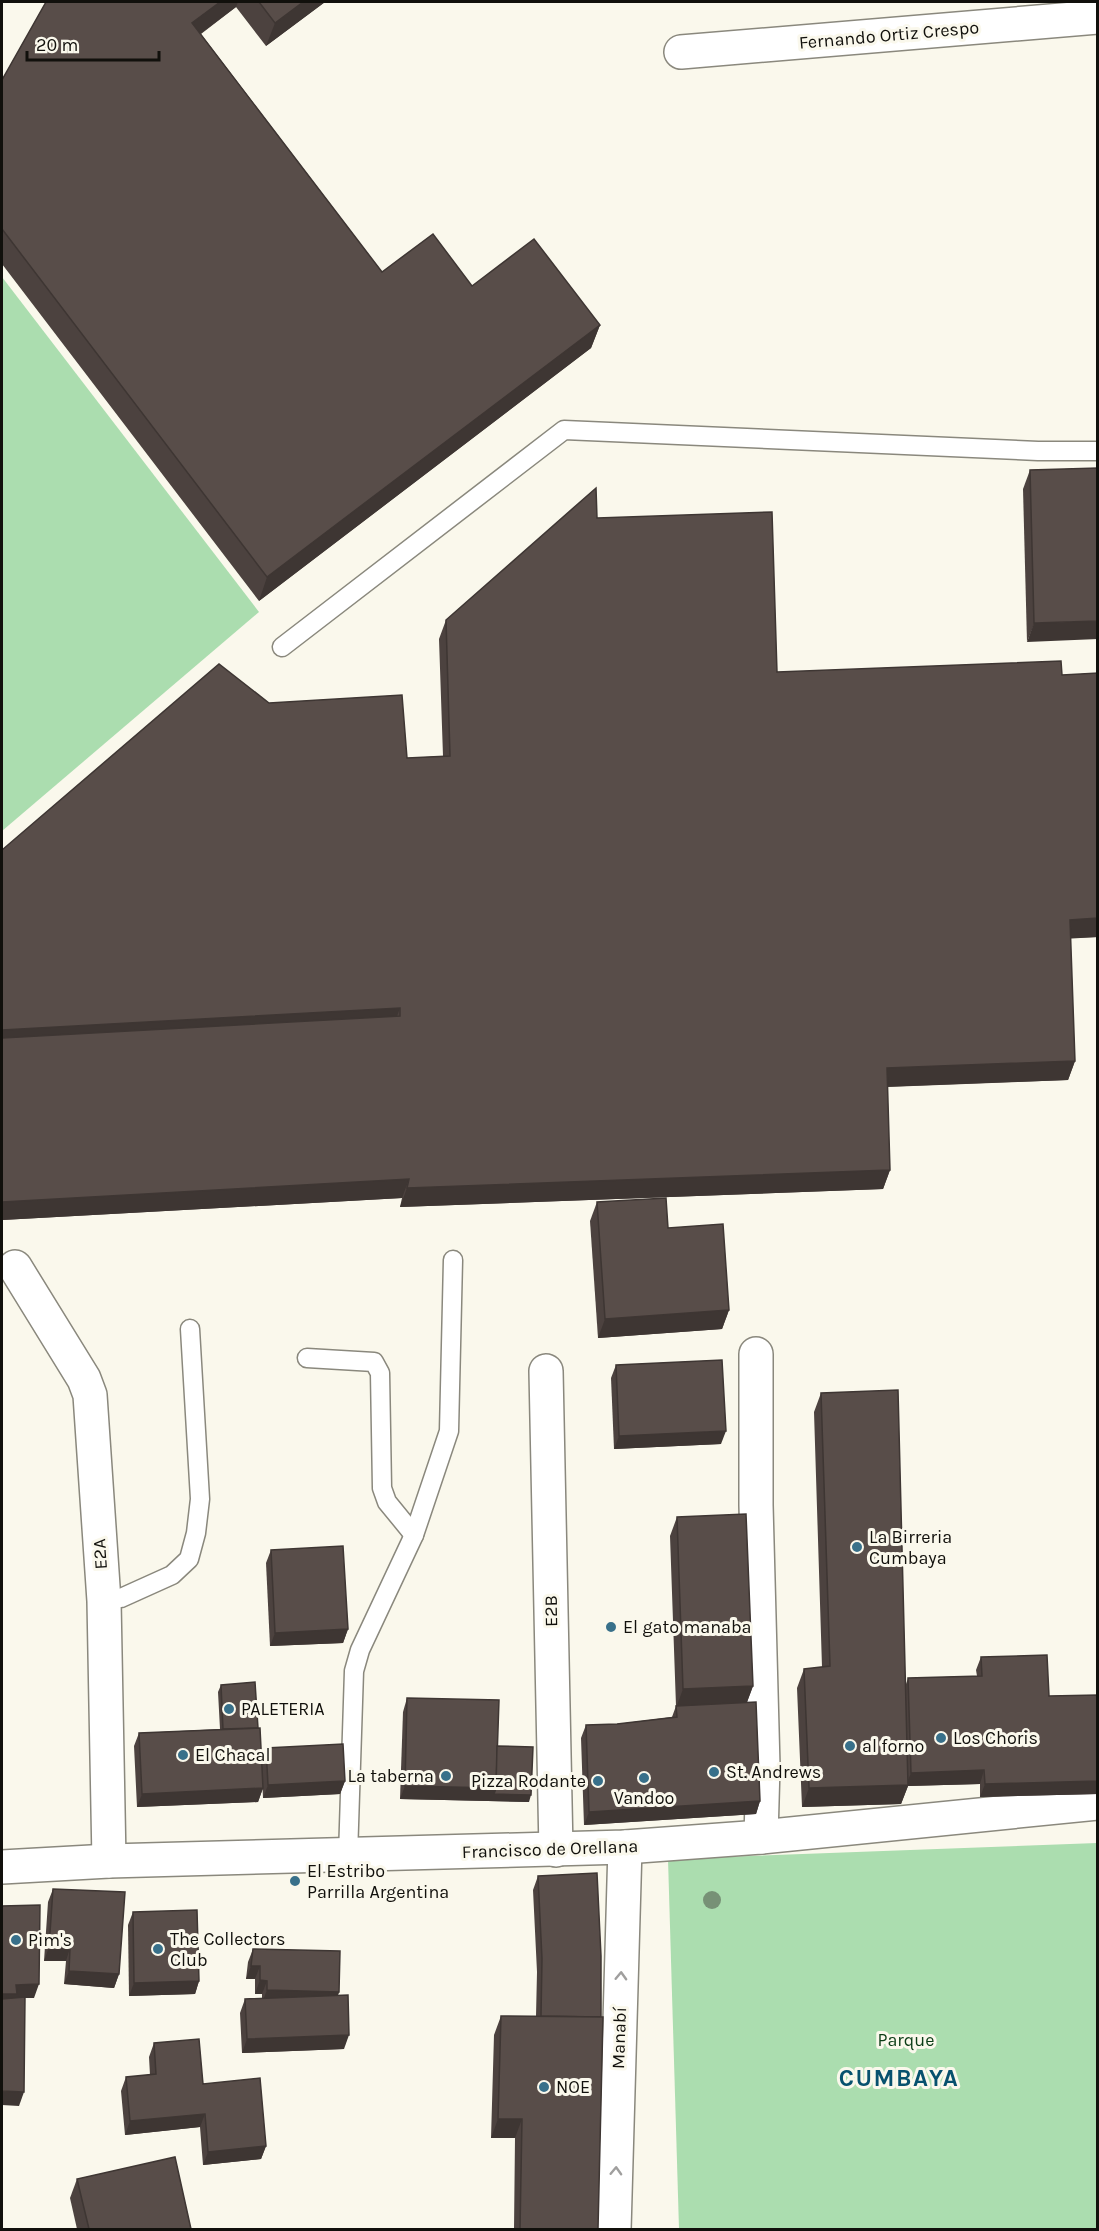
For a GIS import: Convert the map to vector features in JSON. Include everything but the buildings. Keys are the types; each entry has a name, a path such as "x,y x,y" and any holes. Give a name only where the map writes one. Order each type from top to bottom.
{"street":[{"name":"Fernando Ortiz Crespo","path":"681,52 1098,17"},
{"name":"E2A","path":"15,1267 84,1379 90,1395 104,1601 109,1861"},
{"path":"756,1354 756,1505 763,1766 761,1837"},
{"name":"E2B","path":"546,1371 556,1850"},
{"name":"Francisco de Orellana","path":"2,1867 109,1861 624,1847 761,1837 1098,1803"},
{"name":"Manabí","path":"614,2229 624,1847"}],"lane":[{"path":"282,647 564,430 1027,451 1098,451"},
{"path":"348,1856 354,1671 360,1650 414,1535 448,1431 453,1260"},
{"path":"104,1601 121,1598 172,1575 189,1559 196,1533 200,1499 190,1329"},
{"path":"307,1358 374,1362 380,1373 382,1488 387,1502 414,1535"}],"green space":[{"path":"2,277 259,612 2,831"},
{"name":"Parque","path":"1097,1843 1097,2229 679,2229 668,1859"}],"place":[{"name":"La Birreria Cumbaya","path":"857,1547"},
{"name":"El gato manaba","path":"611,1627"},
{"name":"PALETERIA","path":"229,1709"},
{"name":"Los Choris","path":"941,1738"},
{"name":"al forno","path":"850,1746"},
{"name":"El Chacal","path":"183,1755"},
{"name":"St. Andrews","path":"714,1772"},
{"name":"La taberna","path":"446,1776"},
{"name":"Vandoo","path":"644,1778"},
{"name":"Pizza Rodante","path":"598,1781"},
{"name":"El Estribo Parrilla Argentina","path":"295,1881"},
{"name":"Pim's","path":"16,1940"},
{"name":"The Collectors Club","path":"158,1949"},
{"name":"NOE","path":"544,2087"}],"district":[{"name":"CUMBAYA","path":"899,2078"}]}
